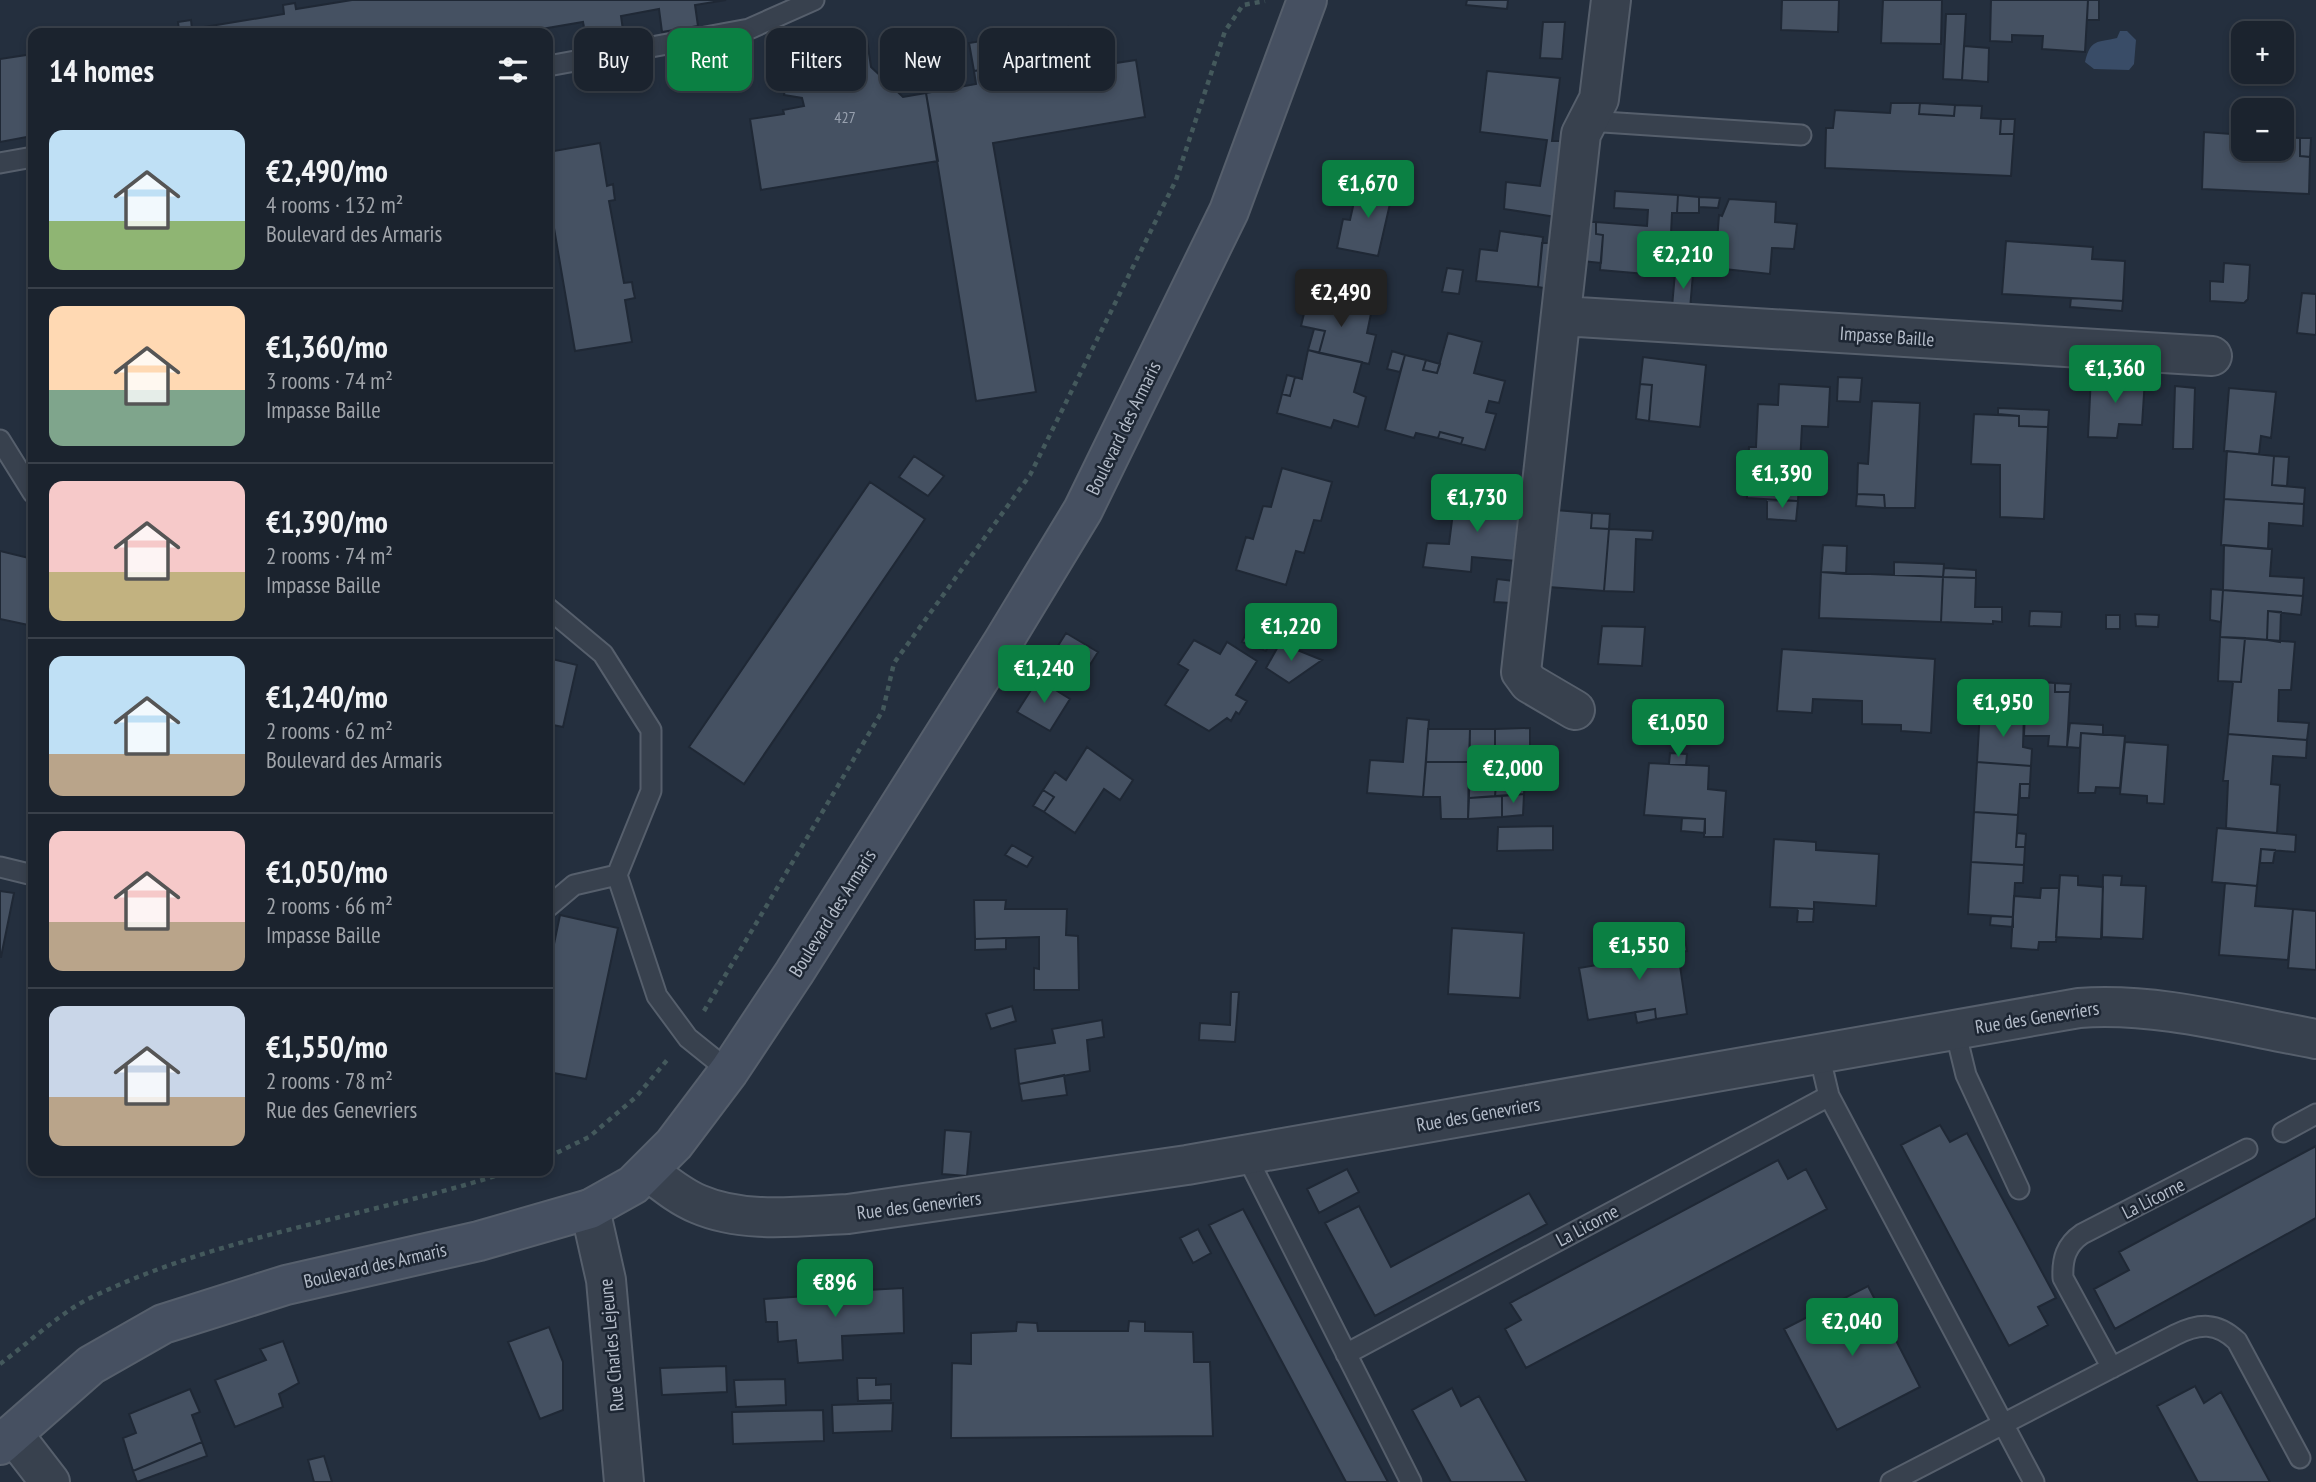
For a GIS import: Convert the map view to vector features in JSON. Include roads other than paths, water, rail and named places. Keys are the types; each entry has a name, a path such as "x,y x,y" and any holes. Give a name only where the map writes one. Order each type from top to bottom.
{"main road":[{"name":"Boulevard des Armaris","path":"6,1439 91,1365 163,1324 286,1285 479,1241 590,1209 632,1185 674,1144 729,1071 974,689 1083,510 1229,211 1307,0"}],"street":[{"path":"1575,710 1530,683 1521,673 1581,134 1599,99 1611,0"},
{"name":"Impasse Baille","path":"1562,316 2212,356"},
{"name":"Rue des Genevriers","path":"648,1171 678,1194 714,1210 749,1216 848,1214 999,1194 1246,1155 2059,1011 2113,1007 2156,1011 2316,1039"},
{"name":"Rue Charles Lejeune","path":"590,1209 606,1280 624,1482"},
{"path":"6,1439 50,1482"}],"lane":[{"path":"553,65 749,29 814,0"},
{"path":"1588,121 1801,135"},
{"path":"0,163 28,158"},
{"path":"0,440 28,484"},
{"path":"553,612 603,654 651,730 651,791 617,875 657,996 688,1038 729,1071"},
{"path":"0,867 28,874"},
{"path":"553,903 574,885 617,875"},
{"path":"1955,1030 1963,1067 2019,1189"},
{"path":"1819,1054 1829,1096 2034,1482"},
{"name":"La Licorne","path":"1346,1354 1829,1096"},
{"path":"2283,1132 2316,1114"},
{"name":"La Licorne","path":"2112,1368 2063,1278 2062,1268 2068,1247 2082,1234 2248,1149"},
{"path":"1246,1155 1410,1482"},
{"path":"1891,1482 2191,1327 2211,1325 2237,1341 2300,1458"}],"water":[{"path":"2120,31 2127,31 2136,40 2134,64 2129,70 2094,69 2085,62 2092,45 2117,38"}]}
